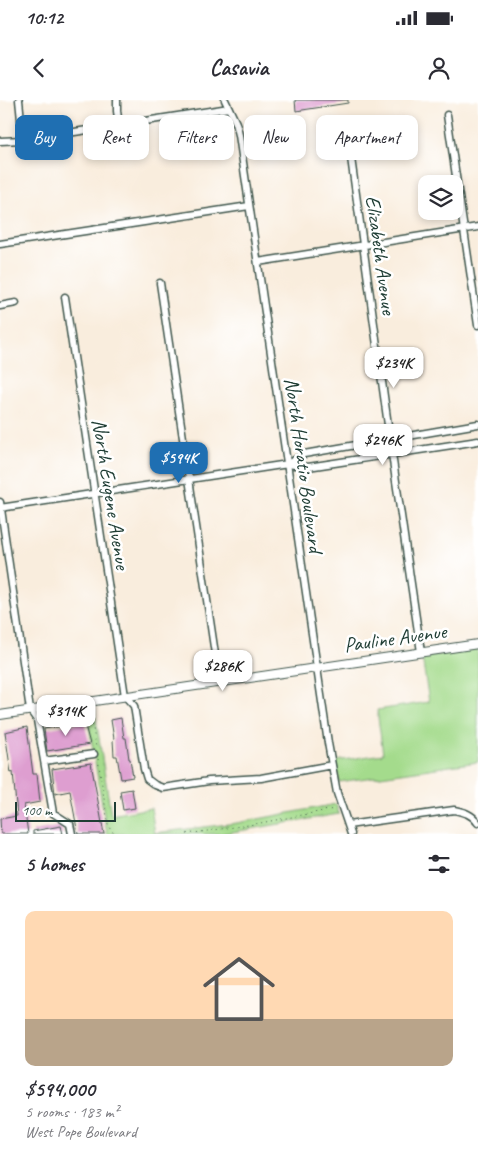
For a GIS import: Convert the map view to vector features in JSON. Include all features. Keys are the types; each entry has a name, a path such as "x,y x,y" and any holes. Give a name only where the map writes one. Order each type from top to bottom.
{"street":[{"path":"20,100 21,115"},
{"path":"117,100 118,115"},
{"name":"North Horatio Boulevard","path":"226,100 239,135 332,765 337,793 351,834"},
{"path":"149,120 229,108"},
{"path":"447,116 478,325"},
{"path":"0,141 15,140"},
{"name":"Elizabeth Avenue","path":"351,160 421,652"},
{"path":"0,244 249,206"},
{"path":"258,262 478,227"},
{"path":"160,283 219,681"},
{"name":"North Eugene Avenue","path":"65,297 125,696 134,706 147,779 154,785 164,788 209,780 261,778 332,765"},
{"path":"0,306 16,304"},
{"path":"288,464 304,454 478,424"},
{"path":"72,834 70,824 53,813 38,720 30,710 0,506 94,494 288,464 308,468 478,441"},
{"name":"Pauline Avenue","path":"125,696 478,644"},
{"path":"0,715 125,696"},
{"path":"44,761 96,754"},
{"path":"348,826 454,810 464,812 478,823"}],"path":[{"path":"88,702 108,824 111,831 116,834"},
{"path":"187,834 255,824 342,807"}],"green space":[{"path":"478,649 478,762 339,782 336,761 383,754 377,710 429,702 422,657"},
{"path":"94,706 111,815 151,808 155,833 237,823 336,804 339,814 221,834 107,834 86,708"}],"building":[{"path":"295,100 348,100 348,103 296,111"},
{"path":"121,718 133,777 121,779 117,756 114,756 111,720"},
{"path":"84,722 90,744 47,751 44,729"},
{"path":"27,727 33,774 37,774 40,802 24,805 28,834 1,834 0,819 17,816 13,772 11,773 5,732"},
{"path":"91,763 104,834 78,834 70,791 55,794 52,769"},
{"path":"132,789 135,808 123,810 120,791"},
{"path":"61,826 63,834 33,834 33,831"}]}
